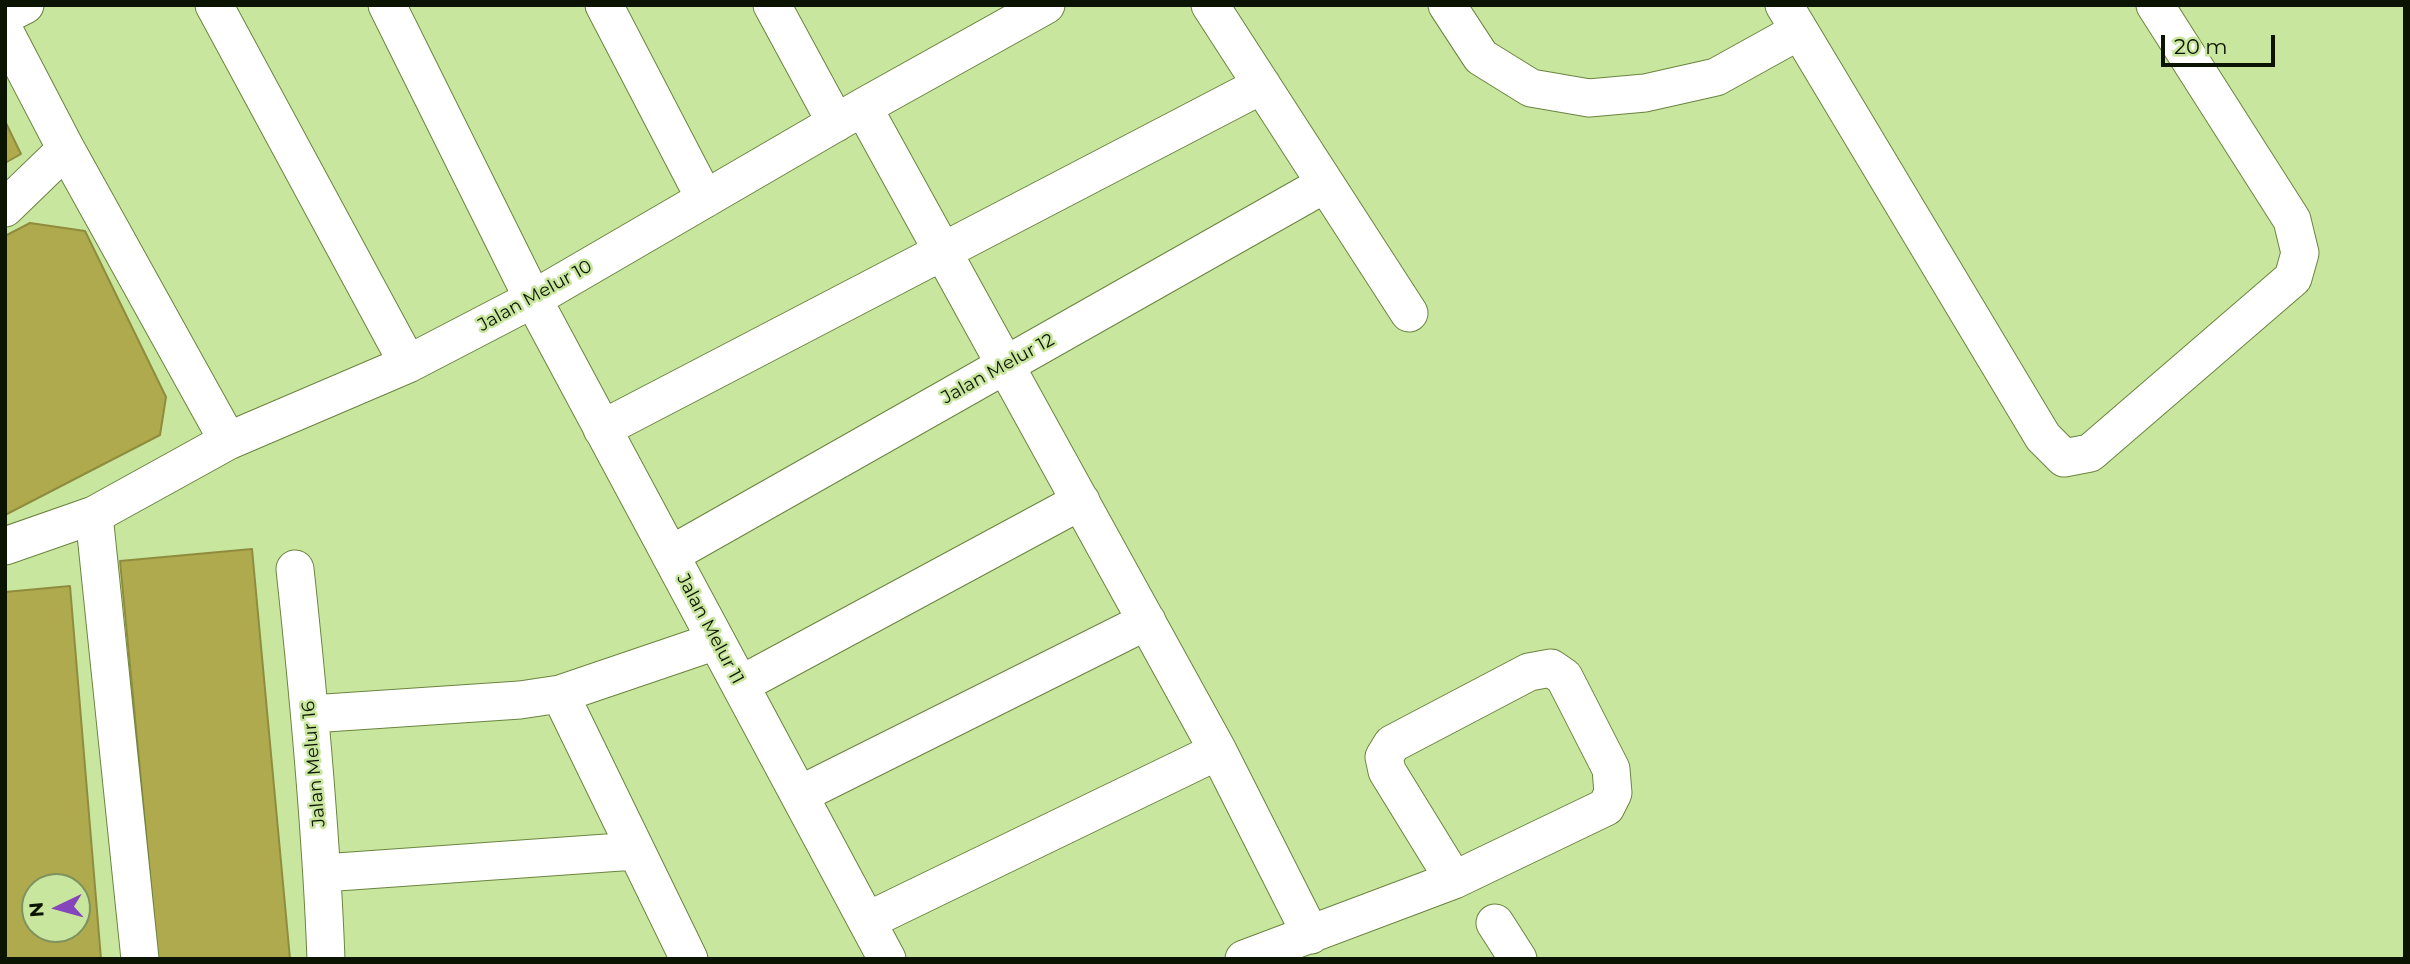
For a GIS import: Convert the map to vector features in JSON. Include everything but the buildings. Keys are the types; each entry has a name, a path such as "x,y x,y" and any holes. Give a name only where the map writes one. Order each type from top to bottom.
{"street":[{"path":"5,15 25,5"},
{"path":"214,5 408,363"},
{"name":"Jalan Melur 11","path":"387,5 533,299 887,959"},
{"path":"604,5 705,199"},
{"path":"772,5 942,252 1218,751 1311,935"},
{"path":"1210,5 1409,313"},
{"path":"1447,5 1481,57 1531,88 1589,98 1645,93 1716,76 1792,18 2043,437 2064,458 2090,453 2293,278 2300,253 2292,220 2155,5"},
{"name":"Jalan Melur 10","path":"5,546 94,515 228,441 408,363 533,299 1027,10"},
{"path":"5,32 66,149 228,441"},
{"path":"602,429 1262,85"},
{"path":"5,208 66,149"},
{"name":"Jalan Melur 12","path":"670,555 1325,184"},
{"path":"740,685 1081,501"},
{"path":"94,515 141,959"},
{"name":"Jalan Melur 16","path":"295,569 311,714 323,873 326,959"},
{"path":"799,795 1147,621"},
{"path":"311,714 520,700 560,694 716,641"},
{"path":"1244,959 1454,880 1606,807 1613,793 1611,769 1564,677 1551,668 1529,671 1392,744 1384,757 1387,771 1454,880"},
{"path":"560,694 689,959"},
{"path":"867,921 1218,751"},
{"path":"323,873 635,851"},
{"path":"1495,923 1518,959"}]}
